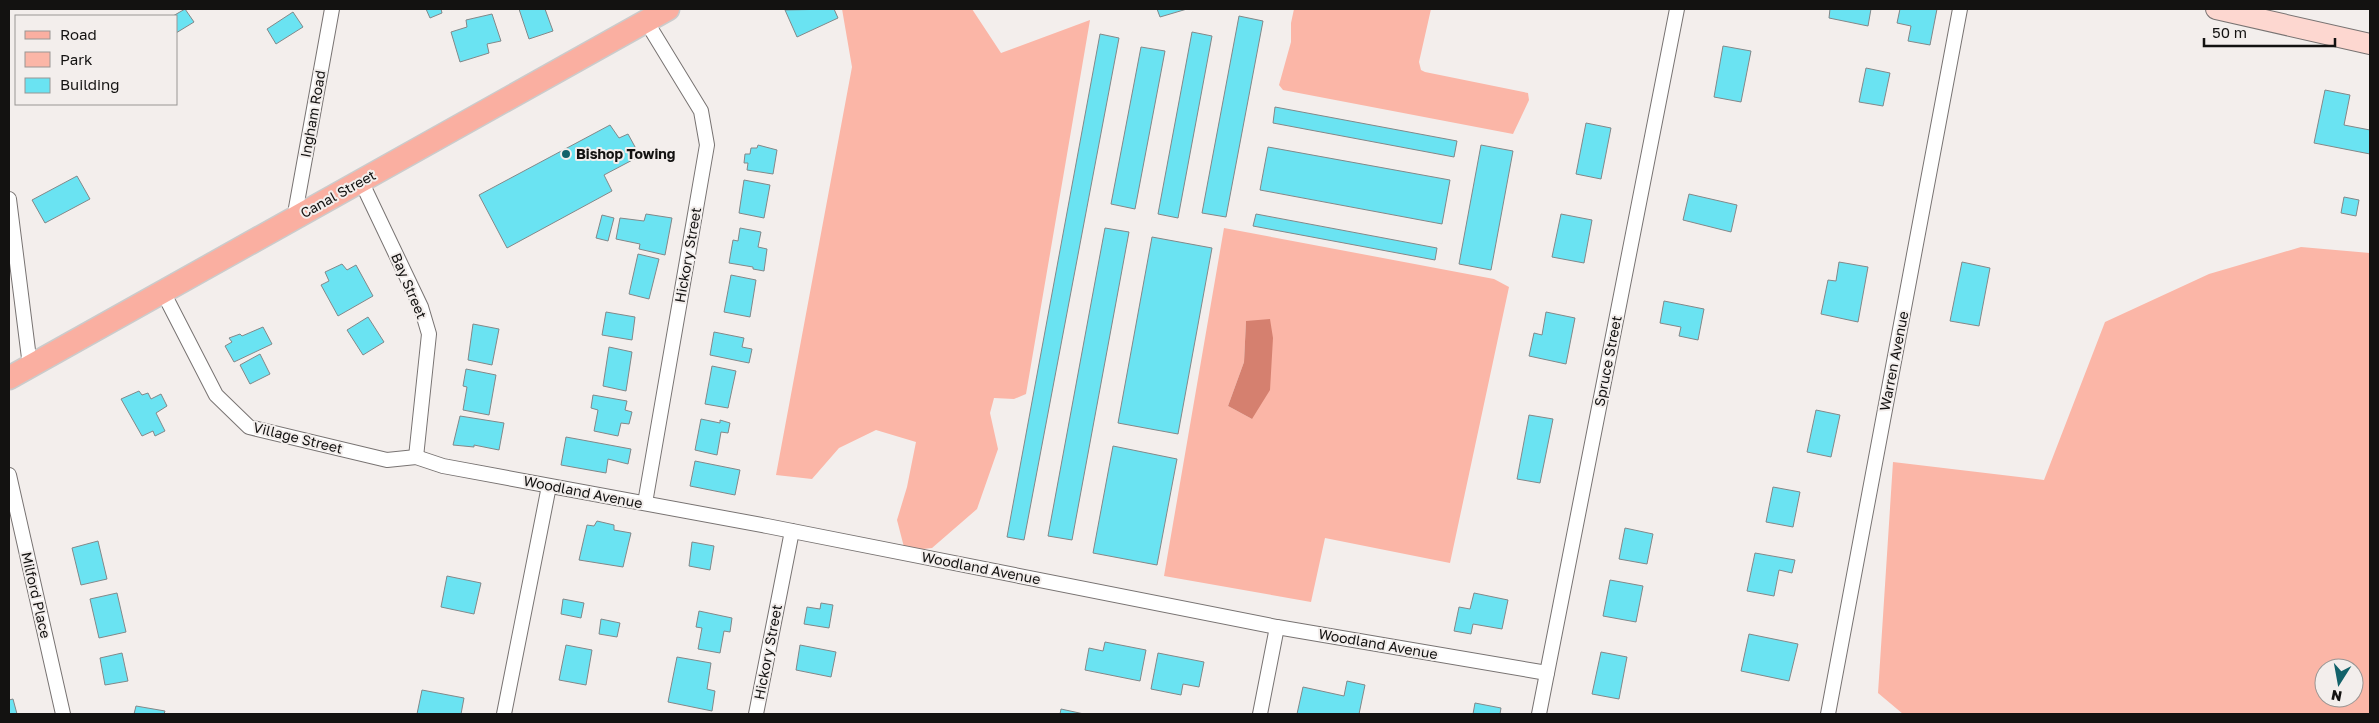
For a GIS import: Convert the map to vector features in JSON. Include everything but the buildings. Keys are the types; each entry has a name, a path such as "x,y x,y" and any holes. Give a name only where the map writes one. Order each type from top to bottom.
{"main road":[{"name":"Canal Street","path":"9,378 668,9"}],"street":[{"name":"Ingham Road","path":"294,219 332,9"},
{"name":"Spruce Street","path":"1539,714 1677,9"},
{"name":"Warren Avenue","path":"1828,714 1960,9"},
{"path":"2216,9 2370,44"},
{"name":"Hickory Street","path":"645,504 708,144 701,111 646,21"},
{"name":"Bay Street","path":"361,181 421,306 429,334 416,456"},
{"path":"9,199 30,366"},
{"name":"Village Street","path":"163,292 216,395 249,427 387,460 416,456"},
{"name":"Woodland Avenue","path":"416,456 443,466 792,531 1277,627 1547,673"},
{"name":"Milford Place","path":"9,476 63,714"},
{"path":"504,714 549,486"},
{"name":"Hickory Street","path":"756,714 792,531"},
{"path":"1260,714 1277,627"}],"green space":[{"path":"842,9 972,9 1001,53 1090,20 1026,394 1014,399 994,398 990,413 998,449 977,509 932,548 905,551 897,520 907,487 916,442 876,430 839,448 812,479 776,475 852,67"},
{"path":"1294,9 1431,9 1419,62 1421,70 1528,93 1529,100 1513,134 1283,90 1279,85 1291,42 1291,23"},
{"path":"1224,228 1494,279 1509,287 1450,563 1325,538 1311,602 1164,576","holes":["1246,321 1252,419 1228,406 1244,362"]},
{"path":"2301,247 2370,253 2370,714 1903,714 1878,693 1893,462 2044,480 2105,322 2209,274"}],"shaded area":[{"path":"1270,319 1273,338 1270,390 1252,419 1228,406 1244,362 1246,321"}],"place":[{"name":"Bishop Towing","path":"566,154"}]}
